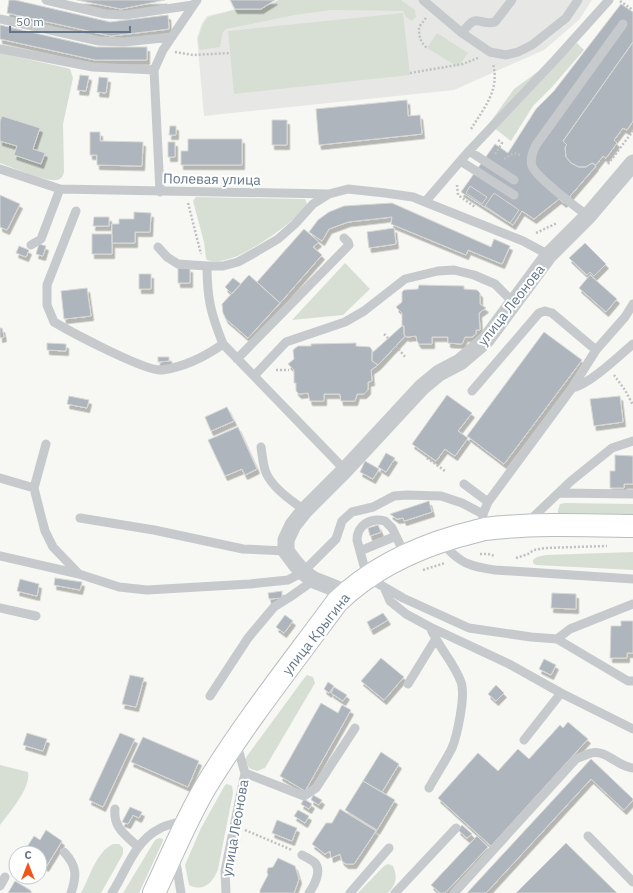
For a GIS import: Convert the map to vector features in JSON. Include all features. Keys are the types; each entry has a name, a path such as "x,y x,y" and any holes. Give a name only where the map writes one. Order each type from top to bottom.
{"main road":[{"name":"улица Крыгина","path":"154,893 206,787 235,741 337,602 347,592 376,582 386,564 401,545 440,541 483,522 524,525 633,526"}],"street":[{"name":"улица Леонова","path":"286,551 286,540 293,525 305,510 345,470 430,379 460,362 486,340 549,255 588,216 633,163"},
{"path":"286,551 309,576 347,592"}],"lane":[{"path":"46,0 105,14 125,15 195,2"},
{"path":"423,0 462,33 490,52 506,56 532,45 566,18 578,0"},
{"path":"433,8 439,0"},
{"path":"462,33 469,23 477,20 489,23 495,22 512,0"},
{"path":"425,202 609,0"},
{"path":"160,192 154,70 163,50 195,2"},
{"path":"0,19 99,40 124,42 172,37"},
{"path":"588,216 566,200 534,171 532,157 536,145 623,24"},
{"path":"0,49 94,67 154,70"},
{"path":"470,151 514,180"},
{"path":"462,162 514,194"},
{"name":"Полевая улица","path":"0,169 60,190 329,194 348,189 385,193 413,198 425,202 523,241 549,255"},
{"path":"31,245 41,239 60,190"},
{"path":"158,247 167,257 178,264 223,266 238,262 278,239 295,224 313,204 329,194"},
{"path":"76,211 48,285 47,305 54,322 139,365 161,370 189,363 223,344"},
{"path":"237,359 349,245 344,238"},
{"path":"205,266 208,300 223,344 345,470"},
{"path":"254,376 286,342 345,322 364,311 404,279 438,271 454,270 474,275 495,284 514,302"},
{"path":"210,696 248,638 274,607 290,597 309,576 336,539 342,521 352,512 373,507 394,496 441,496 462,503 483,522 488,502 572,388 596,350 625,317 633,304"},
{"path":"472,391 539,312 545,311 552,313 596,350"},
{"path":"572,388 578,387 607,367 633,344"},
{"path":"524,525 571,482 612,448 633,441"},
{"path":"46,444 34,488 45,531 50,542 62,558 79,574"},
{"path":"261,447 265,470 269,479 290,501 305,510"},
{"path":"0,478 34,488"},
{"path":"464,484 488,502"},
{"path":"560,493 633,494"},
{"path":"80,518 146,529 243,549 286,551"},
{"path":"360,551 401,545 389,524 385,521 376,520 363,524 357,534 357,540 360,551 376,582 390,601 406,614 430,627 509,664 561,693 633,729"},
{"path":"440,541 458,558 480,568 633,580"},
{"path":"0,556 79,574 119,587 148,590 250,584 309,576"},
{"path":"376,582 403,598 470,628 556,640 628,681 633,682"},
{"path":"556,640 570,628 633,604"},
{"path":"0,608 36,616"},
{"path":"429,788 452,747 458,725 463,696 462,684 457,673 442,647 435,640 430,627"},
{"path":"408,684 435,640"},
{"path":"524,740 561,693"},
{"path":"245,774 304,796 316,788 355,728"},
{"name":"улица Леонова","path":"226,893 225,871 245,774 235,741"},
{"path":"454,893 576,759 592,753 605,755 627,767 633,768"},
{"path":"115,809 117,826 138,847"},
{"path":"112,893 138,847 153,832 160,828 189,819"},
{"path":"395,893 456,828"},
{"path":"588,836 633,882"},
{"path":"350,893 390,848"},
{"path":"64,852 74,864 75,878 71,893"},
{"path":"172,855 177,868 181,893"},
{"path":"302,855 316,864 318,869 318,875 309,893"},
{"path":"0,886 5,877"}],"path":[{"path":"619,0 633,10"},
{"path":"419,27 422,44 427,48"},
{"path":"163,50 193,55 230,53"},
{"path":"410,73 463,64 490,52 496,75 495,84"},
{"path":"502,143 495,154 504,159 514,153 532,157"},
{"path":"185,193 205,266"},
{"path":"384,334 388,338"},
{"path":"396,346 406,358"},
{"path":"607,367 625,390 633,405"},
{"path":"271,370 288,370"},
{"path":"427,458 445,471"},
{"path":"234,825 302,855"}],"shaded area":[{"path":"277,0 592,0 579,20 544,50 454,90 204,116 197,38 202,23 207,16 233,10 261,9"},
{"path":"279,0 401,0 415,10 416,17 412,21 406,17 403,11 332,10 295,15 226,29 223,32 220,47 199,49 198,38 203,24 208,17 233,10 261,10"},
{"path":"403,13 410,75 234,94 228,31"},
{"path":"437,33 468,53 458,67 427,48"},
{"path":"577,43 584,50 552,87 533,106 511,141 489,124 514,89"},
{"path":"0,53 70,69 73,78 63,124 64,172 59,179 45,179 0,163"},
{"path":"196,197 305,199 307,204 302,211 285,226 263,242 235,257 214,261 207,260 206,258 204,242 193,201"},
{"path":"345,263 370,289 343,315 292,320"},
{"path":"560,504 633,504 633,519 558,515"},
{"path":"633,552 633,570 536,565 533,563 533,560 537,557 546,555"},
{"path":"307,675 313,677 315,683 265,768 257,771 249,768 245,760 247,756"},
{"path":"0,765 28,772 28,778 23,793 0,825"},
{"path":"227,784 232,786 233,793 218,869 214,878 204,887 194,887 189,885 185,865 201,828 225,785"},
{"path":"159,838 163,839 163,841 139,893 123,893 155,840"},
{"path":"113,844 119,844 123,848 123,854 101,893 81,893 98,859 107,848"},
{"path":"388,864 393,866 396,877 393,887 388,893 358,893 384,866"}],"building":[{"path":"9,0 15,0 110,22 168,15 169,29 111,36 7,13"},
{"path":"77,0 165,0 121,9"},
{"path":"230,0 275,0 261,9 235,9"},
{"path":"621,4 633,12 633,42 563,141 567,145 565,147 566,157 571,163 579,167 586,167 592,163 596,166 564,203 559,199 534,219 522,211 513,225 461,192 495,144 508,153 536,109 554,91"},
{"path":"0,25 96,47 147,47 147,60 95,60 0,39"},
{"path":"633,42 633,121 627,130 623,128 614,140 617,143 606,158 603,156 596,165 592,163 586,167 579,167 571,163 566,157 565,147 567,145 563,141"},
{"path":"80,75 89,76 86,91 77,90"},
{"path":"99,77 108,78 106,93 97,92"},
{"path":"407,100 408,116 420,115 422,134 319,145 316,109"},
{"path":"2,116 40,128 33,149 45,153 41,164 14,155 17,146 0,141 0,121"},
{"path":"272,120 287,120 287,145 272,145"},
{"path":"170,126 176,126 176,135 169,135"},
{"path":"90,132 100,132 100,141 143,142 142,166 97,165 97,155 90,155"},
{"path":"188,139 242,139 242,165 181,165 181,151 188,151"},
{"path":"168,142 175,142 175,157 168,157"},
{"path":"470,186 487,197 482,204 466,193"},
{"path":"494,193 519,210 510,223 485,206"},
{"path":"0,195 20,204 7,230 0,227"},
{"path":"392,203 491,247 494,239 510,246 502,264 468,250 466,255 391,224 392,217 348,222 329,229 322,241 309,232 318,220 329,212 344,206"},
{"path":"134,212 151,213 150,232 135,232 135,243 112,243 112,224 119,224 119,219 134,219"},
{"path":"94,217 109,217 109,226 93,226"},
{"path":"394,228 396,244 369,248 367,232"},
{"path":"304,229 319,242 313,247 322,255 280,303 257,282"},
{"path":"92,234 112,234 112,254 92,254"},
{"path":"585,243 606,264 594,276 590,272 587,275 569,258"},
{"path":"39,244 46,246 43,256 36,254"},
{"path":"19,246 29,250 26,257 16,253"},
{"path":"178,268 190,268 190,283 178,283"},
{"path":"139,274 151,274 151,289 139,289"},
{"path":"249,275 280,303 248,338 226,319 223,313 222,304"},
{"path":"590,275 617,299 606,312 579,288"},
{"path":"233,278 241,284 232,294 225,287"},
{"path":"419,285 464,286 464,289 477,290 480,293 480,304 486,308 479,313 480,330 476,330 476,334 472,337 465,337 462,344 448,343 448,337 432,337 432,344 419,344 416,336 407,337 404,335 402,313 396,307 402,302 402,292 404,290 418,289"},
{"path":"87,288 91,316 64,319 61,291"},
{"path":"402,326 404,326 405,336 378,365 372,361 372,353"},
{"path":"0,328 2,328 4,337 0,338"},
{"path":"544,332 582,360 504,464 467,436"},
{"path":"47,343 66,344 66,351 47,350"},
{"path":"356,343 356,346 370,347 372,350 372,361 378,365 371,370 372,381 368,382 368,390 364,394 357,394 355,401 341,401 340,394 324,394 324,401 310,401 308,393 299,394 296,391 296,383 294,383 294,370 288,364 294,359 293,350 298,346 311,346 311,344"},
{"path":"158,357 169,357 169,361 158,362"},
{"path":"447,395 472,413 458,431 468,438 455,456 445,449 436,461 412,444"},
{"path":"69,396 89,400 87,408 67,404"},
{"path":"620,396 623,422 594,426 590,399"},
{"path":"227,407 234,421 211,431 205,417"},
{"path":"238,427 257,469 245,475 242,469 225,476 208,440"},
{"path":"386,453 395,458 386,472 378,467"},
{"path":"615,455 633,456 633,484 624,484 624,488 610,488 610,471 615,471"},
{"path":"365,461 379,469 373,479 360,472"},
{"path":"429,501 432,512 404,521 403,518 397,519 390,514"},
{"path":"378,525 381,532 370,536 368,528"},
{"path":"55,578 82,582 80,590 54,585"},
{"path":"20,579 39,584 37,596 17,591"},
{"path":"282,591 282,598 269,599 268,593"},
{"path":"552,593 576,594 576,609 551,608"},
{"path":"383,613 388,620 371,630 367,622"},
{"path":"285,615 293,621 284,633 276,627"},
{"path":"621,621 633,621 633,653 627,653 627,658 610,658 611,626 621,626"},
{"path":"381,658 404,677 384,700 361,681"},
{"path":"544,659 556,665 551,675 539,669"},
{"path":"130,675 144,678 136,707 122,704"},
{"path":"328,682 334,686 329,693 324,689"},
{"path":"496,685 504,693 496,701 488,694"},
{"path":"334,687 347,695 343,701 331,693"},
{"path":"321,703 338,713 342,705 351,710 305,791 280,776"},
{"path":"568,722 588,739 491,846 438,798 478,753 498,771 518,749 529,759 560,725 563,728"},
{"path":"27,733 47,739 43,751 23,745"},
{"path":"120,733 135,739 103,807 89,800"},
{"path":"143,737 199,761 188,787 131,762"},
{"path":"381,752 399,764 382,792 363,781"},
{"path":"591,759 633,799 624,810 591,779 486,893 467,893"},
{"path":"363,781 395,800 377,830 345,810"},
{"path":"313,795 322,800 319,805 311,800"},
{"path":"304,799 312,804 309,809 301,804"},
{"path":"130,807 142,812 139,818 133,815 128,824 122,822"},
{"path":"340,809 376,831 354,864 346,864 342,861 340,854 331,858 330,851 325,854 312,844 326,823 332,823"},
{"path":"298,810 309,816 305,823 294,816"},
{"path":"277,820 297,828 292,841 272,833"},
{"path":"462,825 472,834 467,838 458,830"},
{"path":"46,830 62,841 48,864 48,845 28,845 34,836 40,840"},
{"path":"477,836 488,847 445,893 440,893 431,885"},
{"path":"566,843 617,893 516,893"},
{"path":"278,858 295,866 299,879 294,893 260,893 260,890 268,875 268,868 273,867"},
{"path":"13,885 22,885 32,893 8,893"}]}
